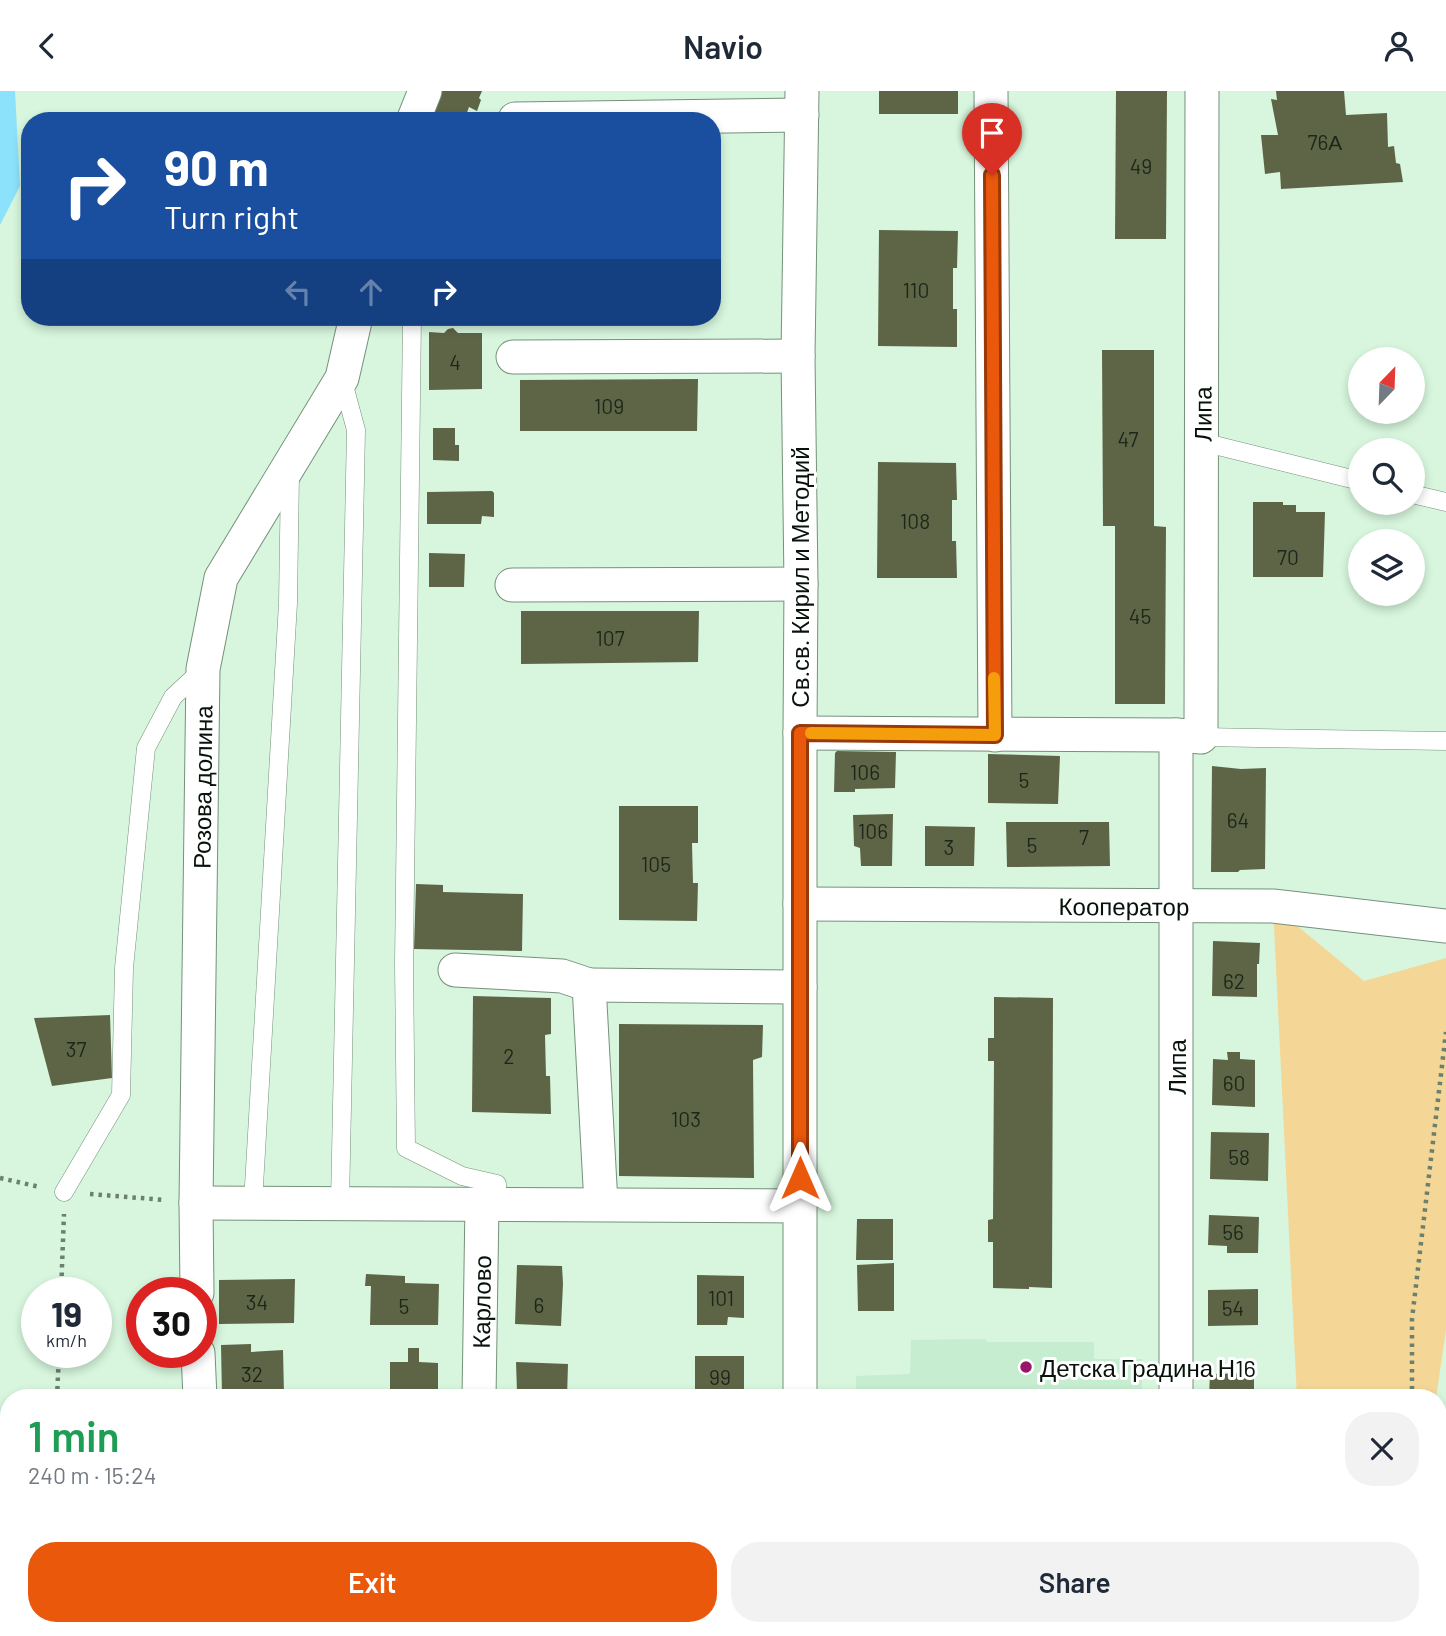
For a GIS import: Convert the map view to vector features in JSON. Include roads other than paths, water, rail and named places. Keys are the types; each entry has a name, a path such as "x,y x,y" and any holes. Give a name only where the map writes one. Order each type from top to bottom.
{"street":[{"path":"417,112 425,91"},
{"path":"991,91 995,735"},
{"name":"Липа","path":"1176,1389 1175,905 1189,736 1202,442 1202,91"},
{"path":"641,112 802,103"},
{"name":"Св.св. Кирил и Методий","path":"800,1389 801,584 798,356 802,103"},
{"name":"Розова долина","path":"197,1277 203,669 221,578 342,378 354,326"},
{"path":"513,357 798,356"},
{"path":"512,585 801,584"},
{"path":"800,733 1189,736"},
{"name":"Кооператор","path":"800,904 1273,906 1446,926"},
{"path":"455,970 562,976 589,985 800,988"},
{"path":"589,985 601,1205"},
{"path":"196,1203 800,1206"},
{"name":"Карлово","path":"479,1389 489,1204"},
{"path":"199,1368 200,1389"}],"lane":[{"path":"412,326 404,964 406,1148 463,1176 497,1184 489,1204"},
{"path":"340,1203 356,430 342,378"},
{"path":"1202,442 1348,478"},
{"path":"253,1203 287,617 290,463"},
{"path":"1425,497 1446,502"},
{"path":"64,1192 121,1095 124,968 146,748 173,697 203,669"},
{"path":"1189,736 1446,741"}],"water":[{"path":"0,91 15,91 20,186 0,225"}],"place":[{"name":"Детска Градина Н16","path":"1026,1367"}]}
